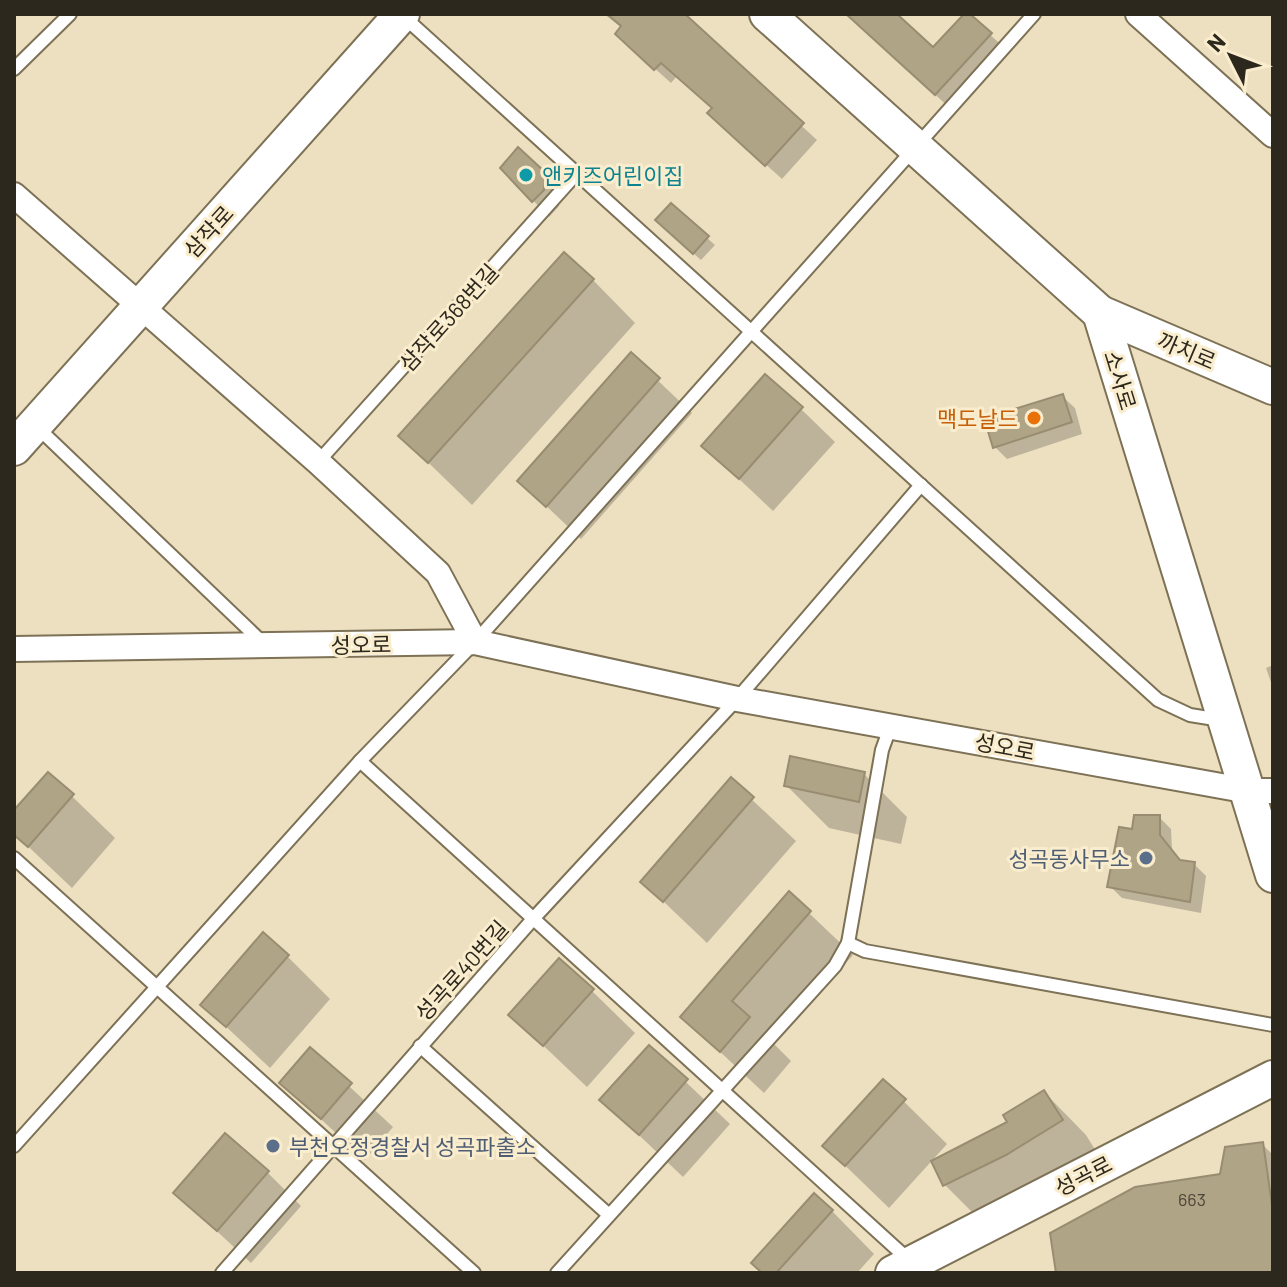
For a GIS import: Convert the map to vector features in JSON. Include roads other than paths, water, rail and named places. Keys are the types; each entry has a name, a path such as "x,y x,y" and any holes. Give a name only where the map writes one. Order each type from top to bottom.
{"street":[{"name":"삼작로","path":"24,436 402,14"},
{"path":"767,14 1100,313"},
{"path":"1138,14 1273,135"},
{"path":"14,195 139,308 318,462 438,573 475,642"},
{"name":"까치로","path":"1100,313 1273,387"},
{"name":"소사로","path":"1100,313 1228,721 1261,791 1273,875"},
{"name":"성오로","path":"14,649 475,642 737,699 1261,791"},
{"name":"성곡로","path":"905,1269 1273,1078"}],"lane":[{"path":"14,69 70,14"},
{"path":"402,14 1158,700 1190,715 1228,721"},
{"path":"17,1137 360,761 475,642 1034,14"},
{"name":"삼작로368번길","path":"318,462 577,173"},
{"path":"24,436 266,646"},
{"path":"737,699 921,485"},
{"name":"성곡로40번길","path":"222,1273 533,919 737,699"},
{"path":"557,1273 835,966 848,943 882,750 891,725"},
{"path":"360,761 723,1090 905,1269"},
{"path":"14,858 474,1273"},
{"path":"848,943 865,951 1273,1025"},
{"path":"420,1046 609,1215"}],"place":[{"name":"앤키즈어린이집","path":"526,175"},
{"name":"맥도날드","path":"1034,418"},
{"name":"성곡동사무소","path":"1146,858"},
{"name":"부천오정경찰서 성곡파출소","path":"273,1146"}]}
